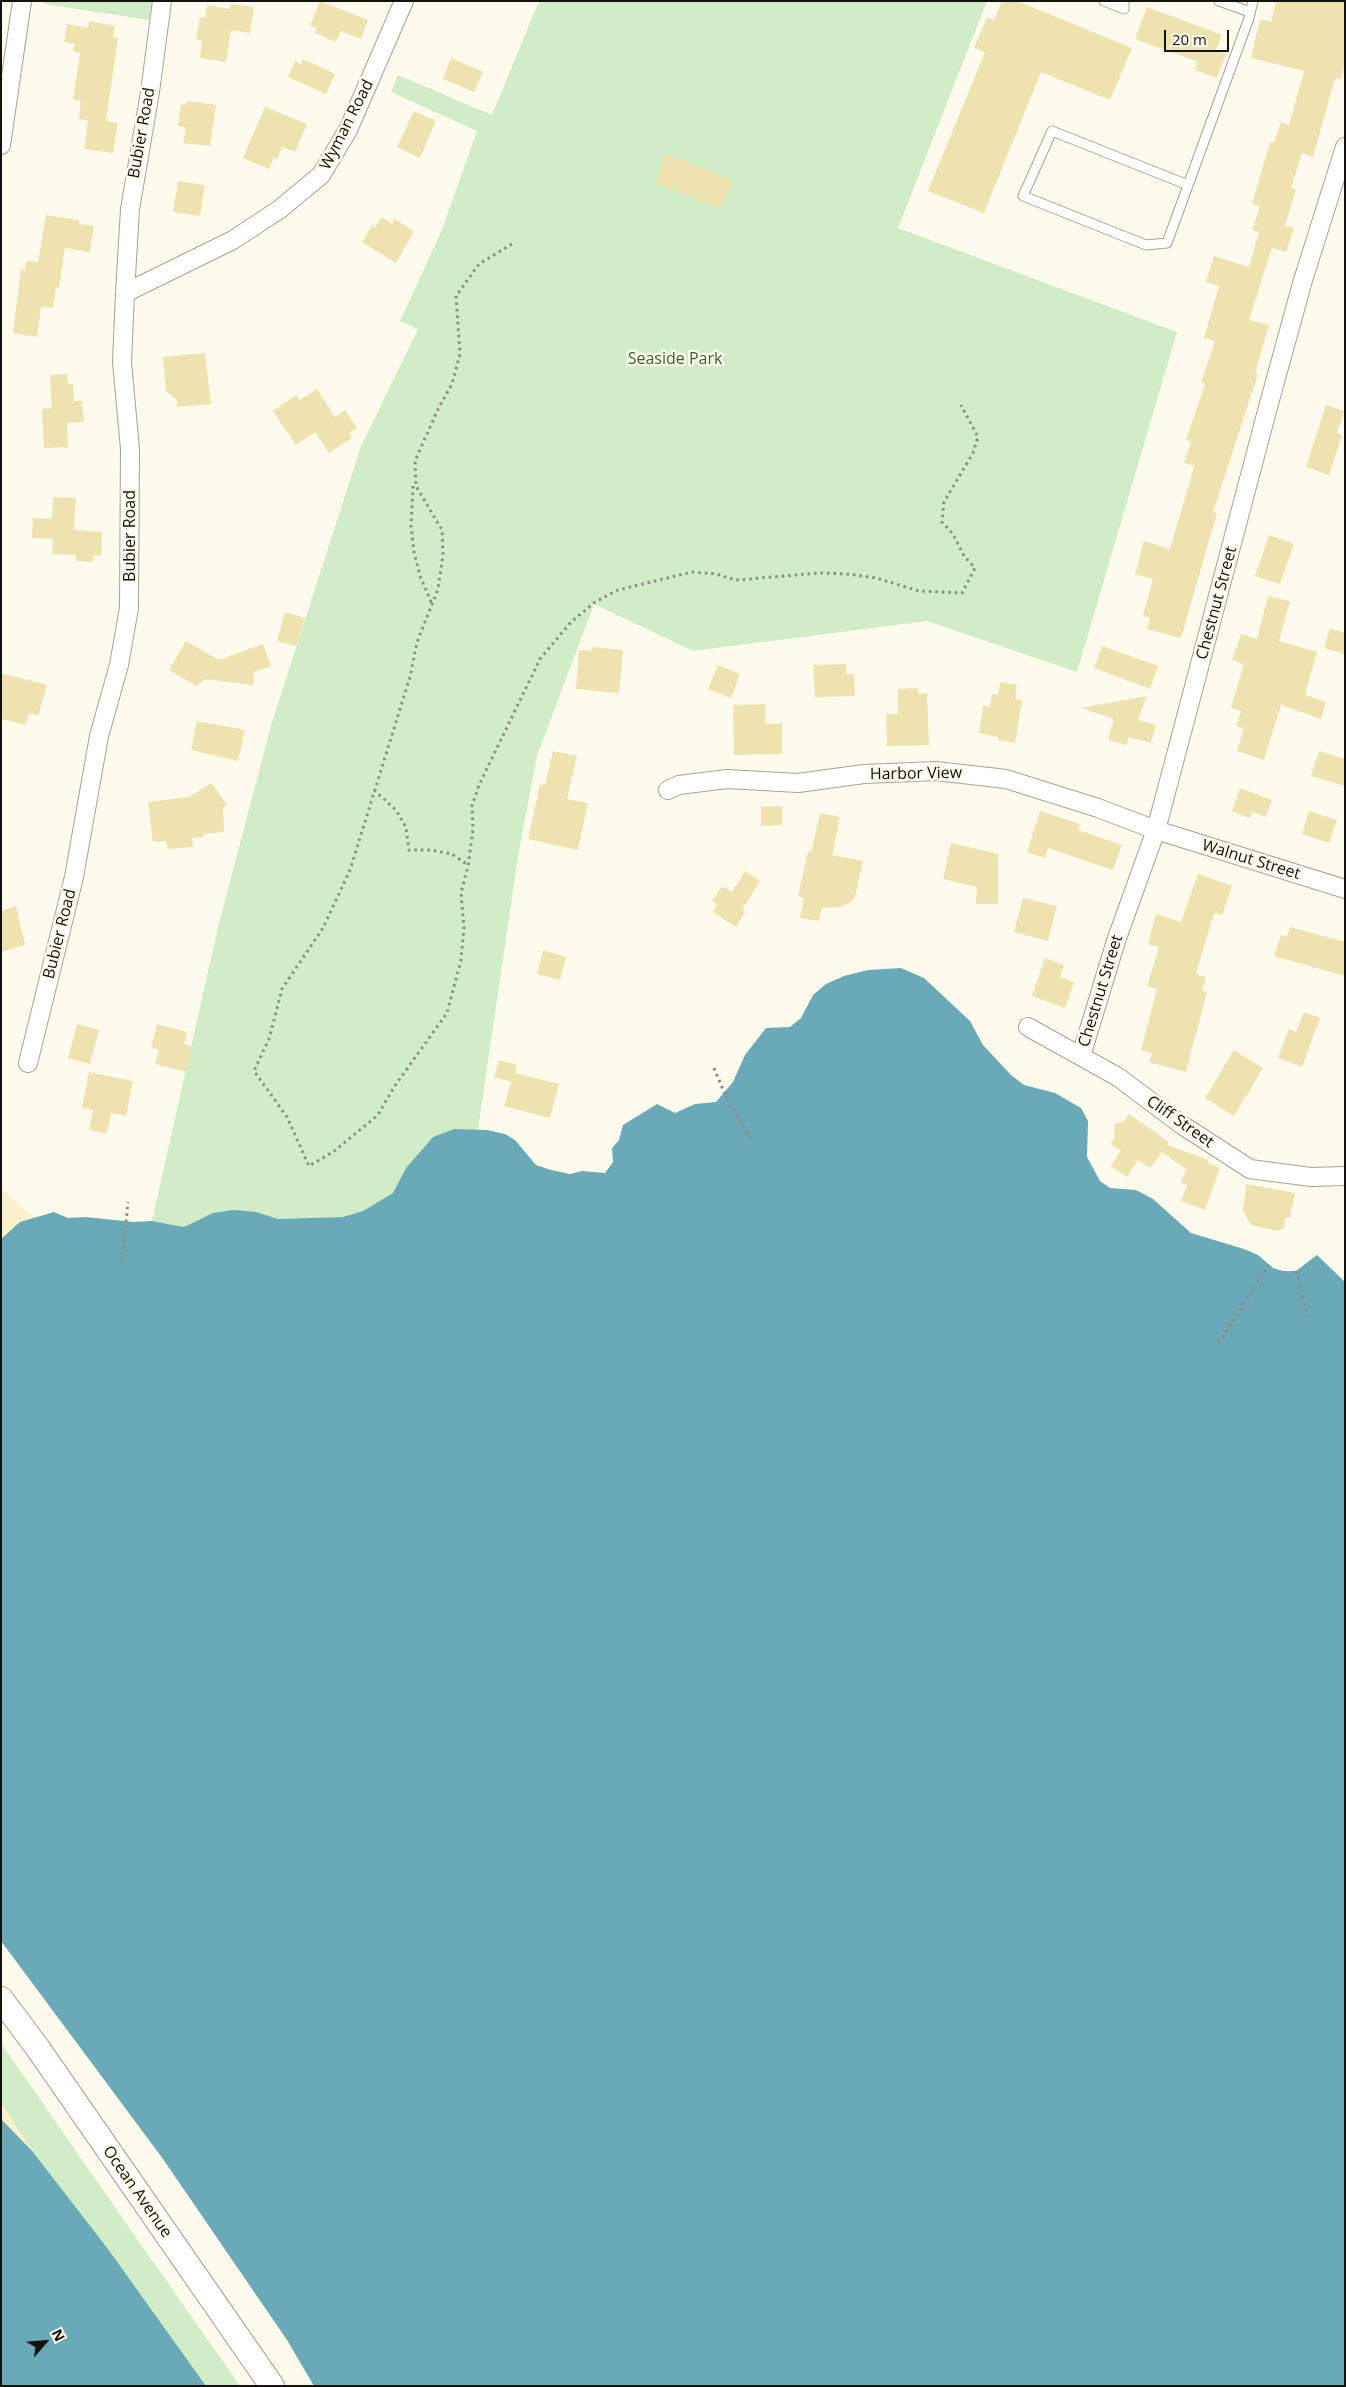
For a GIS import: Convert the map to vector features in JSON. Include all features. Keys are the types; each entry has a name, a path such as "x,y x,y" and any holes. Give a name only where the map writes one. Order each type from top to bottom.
{"main road":[{"name":"Ocean Avenue","path":"1,1999 37,2047 272,2386"}],"street":[{"path":"1,144 22,1"},
{"name":"Bubier Road","path":"28,1063 74,878 99,736 119,665 129,608 130,449 122,362 125,293 130,209 150,92 162,1"},
{"name":"Wyman Road","path":"125,293 234,240 280,209 321,175 348,130 404,1"},
{"name":"Chestnut Street","path":"1081,1056 1116,941 1156,830 1285,346 1345,147"},
{"name":"Harbor View","path":"668,790 679,785 727,779 798,783 900,772 936,771 965,773 1006,779 1098,808 1156,830"},
{"name":"Walnut Street","path":"1156,830 1345,889"},
{"name":"Cliff Street","path":"1028,1028 1118,1077 1182,1125 1250,1169 1311,1177 1345,1176"}],"lane":[{"path":"1104,1 1124,9 1124,1"},
{"path":"1219,1 1250,12"},
{"path":"1188,185 1052,130 1023,196 1146,246 1167,242 1188,185 1250,12 1253,1"}],"path":[{"path":"512,244 478,264 456,296 460,354 452,384 439,407 415,461 416,486 430,513 442,530 443,555 438,589 417,642 410,676 350,870 323,928 282,989 268,1040 254,1071 287,1117 309,1166 332,1152 378,1115 394,1087 447,1013 461,960 464,928 461,893 468,866 473,830 472,806 478,785 540,659 571,622 595,602 618,590 692,572 716,574 736,580 820,573 849,574 876,578 918,590 962,593 975,568 964,556 953,534 942,522 944,502 973,453 978,438 961,405"},
{"path":"413,486 411,526 414,552 420,576 432,604"},
{"path":"374,790 396,810 406,827 409,850 431,850 452,854 468,866"},
{"path":"714,1068 724,1092 751,1139"},
{"path":"122,1261 128,1202"},
{"path":"1219,1343 1269,1265"},
{"path":"1296,1271 1308,1316"}],"green space":[{"path":"44,1 152,1 149,20 44,4"},
{"name":"Seaside Park","path":"539,1 987,1 898,228 1177,332 1077,672 927,621 693,651 594,604 537,756 518,856 478,1130 454,1129 433,1137 406,1168 393,1193 363,1211 343,1217 278,1219 256,1212 213,1213 185,1227 152,1221 218,927 272,722 361,446 418,329 400,321 441,232 477,131 391,92 398,75 492,115"},
{"path":"1,2043 240,2386 206,2386 108,2249 33,2152 1,2119"}],"sand":[{"path":"1,1188 23,1209 37,1218 20,1223 1,1239"},
{"path":"1,2102 33,2152 1,2119"}],"water":[{"path":"901,968 924,978 970,1021 983,1045 1011,1075 1024,1085 1055,1093 1081,1108 1088,1121 1087,1157 1100,1181 1110,1188 1136,1190 1153,1199 1191,1233 1244,1249 1258,1255 1273,1268 1283,1271 1296,1271 1317,1255 1345,1282 1345,2386 314,2386 287,2340 163,2159 1,1941 1,1239 20,1222 54,1212 68,1218 86,1217 133,1222 152,1221 184,1227 213,1213 234,1210 256,1212 278,1219 343,1217 363,1211 393,1193 406,1168 433,1137 454,1129 487,1130 505,1134 515,1140 536,1165 551,1170 570,1174 582,1171 605,1173 613,1162 612,1148 619,1140 623,1125 657,1104 675,1113 695,1104 716,1102 733,1082 745,1055 766,1028 790,1027 801,1018 813,995 826,984 844,976 868,970"},
{"path":"1,2119 33,2152 108,2249 206,2386 1,2386"}],"building":[{"path":"320,1 368,20 361,39 341,31 336,42 315,33 317,28 310,26"},
{"path":"1002,1 1017,1 1132,48 1110,100 1041,72 984,213 928,191 985,52 974,48 987,17 994,20"},
{"path":"1276,1 1345,1 1345,62 1341,79 1335,78 1313,157 1302,153 1291,188 1296,190 1285,226 1294,228 1286,252 1272,248 1249,320 1269,325 1255,373 1258,374 1213,512 1217,513 1181,638 1147,629 1150,618 1143,616 1153,579 1135,574 1144,541 1170,549 1194,466 1184,463 1191,442 1186,440 1205,384 1201,382 1215,341 1204,338 1219,286 1206,282 1214,256 1249,267 1259,232 1252,230 1260,206 1252,204 1270,142 1274,143 1281,122 1289,125 1304,71 1251,58 1260,19 1271,22"},
{"path":"231,4 254,7 250,33 231,30 226,62 200,58 202,41 196,39 200,17 205,18 207,5 230,9"},
{"path":"1147,7 1222,35 1216,50 1226,54 1217,78 1195,70 1198,62 1135,39"},
{"path":"90,21 115,26 113,37 118,38 106,121 118,123 113,153 84,149 88,120 79,119 81,101 73,100 80,53 73,52 75,44 64,42 67,24 88,28"},
{"path":"451,58 483,72 474,92 443,79"},
{"path":"303,59 335,74 326,94 288,77 295,61 301,64"},
{"path":"187,101 216,105 210,146 183,143 186,127 178,126 181,104 186,105"},
{"path":"265,107 307,124 295,152 282,147 277,159 274,158 269,169 243,158"},
{"path":"414,111 436,121 420,158 397,147"},
{"path":"666,154 732,180 721,209 655,182"},
{"path":"178,181 205,185 200,216 173,212"},
{"path":"46,215 79,220 79,224 94,226 90,252 65,248 59,288 56,287 53,308 41,307 37,337 13,333 21,269 25,270 26,261 38,262"},
{"path":"382,217 392,224 395,219 414,231 396,263 362,242 372,225 375,228"},
{"path":"205,353 211,404 177,407 177,400 166,391 163,357"},
{"path":"67,374 68,384 73,384 74,401 82,401 84,422 67,423 68,447 44,448 42,409 52,408 50,375"},
{"path":"317,389 335,417 345,410 357,428 349,433 352,438 329,453 315,432 296,445 273,411 296,395 300,400"},
{"path":"1326,405 1344,411 1337,433 1342,435 1329,475 1306,467"},
{"path":"53,497 76,498 74,530 102,532 101,556 93,555 93,562 76,561 76,555 52,554 53,539 32,538 33,518 52,519"},
{"path":"1269,535 1294,544 1280,584 1255,576"},
{"path":"1268,596 1290,601 1279,641 1317,652 1305,695 1326,702 1321,719 1281,705 1264,760 1237,751 1244,728 1236,726 1241,711 1231,708 1244,664 1232,660 1241,634 1257,639"},
{"path":"285,612 305,618 296,646 277,641"},
{"path":"1330,628 1345,633 1345,654 1324,648"},
{"path":"186,641 219,660 263,644 271,666 254,672 253,685 205,679 196,686 169,670"},
{"path":"1102,646 1158,666 1150,689 1094,668"},
{"path":"592,647 623,650 619,693 576,689 579,650 591,651"},
{"path":"846,664 846,674 854,674 855,696 815,697 813,665"},
{"path":"718,665 740,674 731,698 708,689"},
{"path":"1,673 47,685 38,716 29,713 26,725 1,719"},
{"path":"1000,682 1017,685 1015,699 1022,700 1015,743 998,740 998,737 979,733 983,706 990,707 992,694 998,695"},
{"path":"918,688 918,694 927,693 929,745 887,746 886,714 898,714 898,689"},
{"path":"1147,696 1138,720 1156,725 1151,743 1129,737 1126,745 1108,740 1114,719 1081,708"},
{"path":"765,704 765,724 782,723 782,754 734,755 733,705"},
{"path":"197,721 245,730 238,761 191,750"},
{"path":"553,751 577,756 567,799 588,803 578,850 528,839 540,785 545,785"},
{"path":"1319,751 1345,759 1345,786 1311,776"},
{"path":"211,783 227,804 223,807 224,832 203,834 203,837 192,838 193,847 168,849 166,841 153,842 148,802 189,797"},
{"path":"1240,788 1272,800 1266,817 1252,812 1250,818 1232,811"},
{"path":"782,806 782,825 761,826 761,807"},
{"path":"1040,811 1080,824 1078,830 1122,845 1113,870 1048,848 1045,858 1027,852"},
{"path":"1309,811 1337,820 1329,843 1302,834"},
{"path":"820,813 840,817 832,855 863,861 855,896 852,901 841,907 822,908 819,921 800,918 804,898 798,896 808,851 811,852"},
{"path":"951,843 998,854 998,904 976,904 977,887 943,879"},
{"path":"745,871 760,881 742,910 745,912 736,927 713,912 717,904 712,901 722,886 732,892"},
{"path":"1198,874 1232,886 1222,915 1214,913 1196,974 1206,977 1202,990 1207,992 1186,1072 1149,1062 1152,1053 1141,1050 1157,989 1147,986 1159,947 1148,944 1156,914 1181,922"},
{"path":"1023,898 1057,906 1048,941 1014,932"},
{"path":"16,906 25,945 1,952 1,911"},
{"path":"1290,927 1345,942 1345,976 1274,956 1281,935 1287,937"},
{"path":"543,950 566,957 560,980 537,974"},
{"path":"1045,958 1064,965 1060,977 1074,982 1065,1008 1032,996"},
{"path":"1304,1012 1320,1018 1302,1067 1278,1058 1289,1029 1296,1032"},
{"path":"77,1024 99,1030 90,1064 68,1058"},
{"path":"157,1024 187,1032 184,1044 193,1047 187,1072 155,1064 159,1050 151,1048"},
{"path":"1234,1050 1263,1068 1234,1116 1205,1098"},
{"path":"499,1060 517,1065 515,1073 559,1084 550,1118 504,1106 511,1082 494,1077"},
{"path":"89,1072 133,1081 126,1116 111,1113 107,1134 89,1130 93,1110 82,1108"},
{"path":"1129,1114 1169,1142 1167,1145 1209,1160 1208,1163 1220,1168 1205,1210 1181,1201 1187,1185 1181,1183 1186,1169 1162,1152 1150,1168 1138,1160 1127,1177 1111,1166 1121,1150 1111,1144 1115,1136 1114,1124 1124,1121"},
{"path":"1246,1184 1295,1193 1290,1218 1286,1217 1284,1228 1277,1231 1251,1225 1243,1211"}]}
